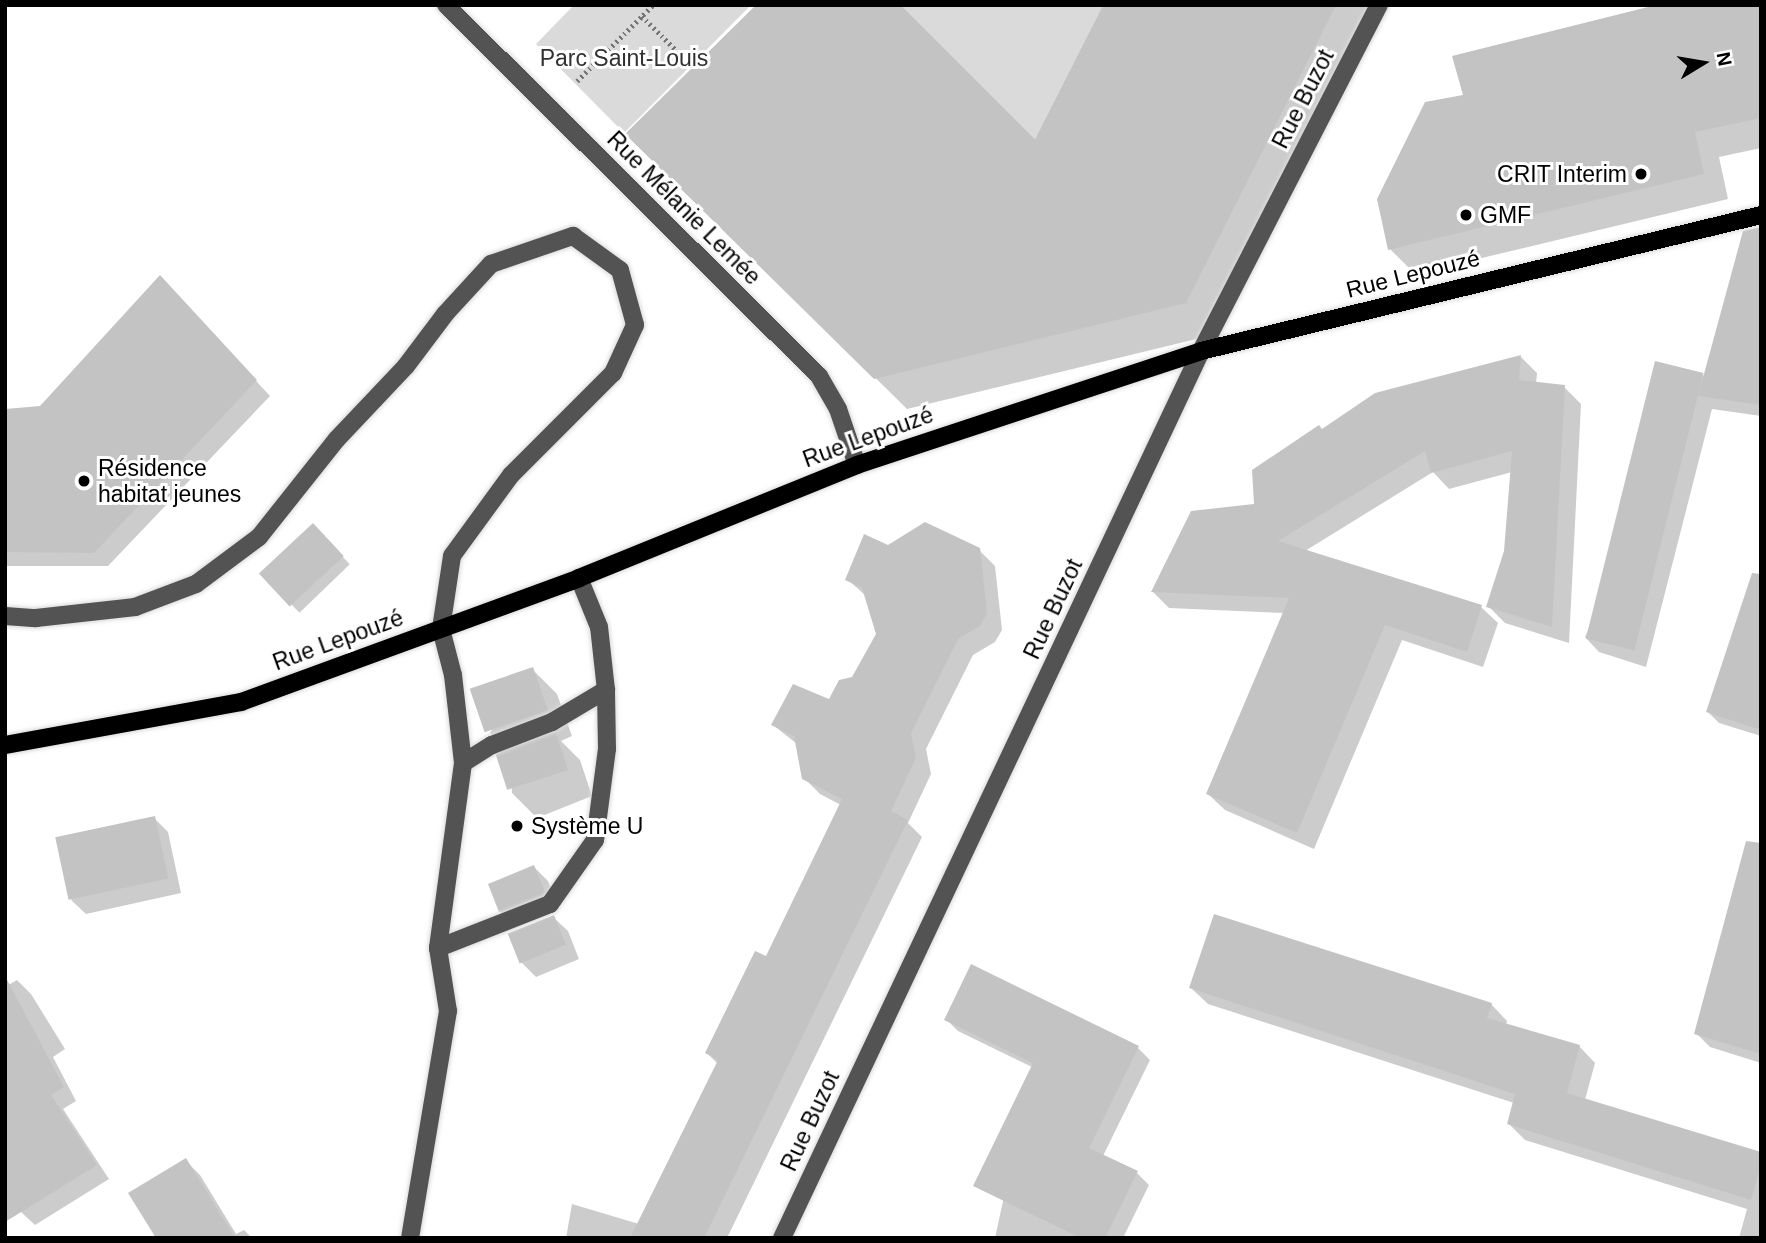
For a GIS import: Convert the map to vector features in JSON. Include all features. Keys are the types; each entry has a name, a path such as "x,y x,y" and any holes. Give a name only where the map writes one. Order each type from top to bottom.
{"main road":[{"name":"Rue Lepouzé","path":"5,745 241,702 579,578 857,465 1201,351 1761,215"}],"street":[{"name":"Rue Mélanie Lemée","path":"446,5 819,376 838,409 857,465"},
{"name":"Rue Buzot","path":"782,1238 1201,351 1379,5"},
{"path":"5,616 36,618 135,607 196,584 259,537 337,439 406,366 446,313 491,264 573,236 620,270 635,325 613,373 511,475 452,556 441,629 453,675 463,762 438,948 448,1011 410,1238"},
{"path":"438,948 550,904 594,840 607,749 606,690 599,627 579,578"},
{"path":"463,762 492,745 552,722 606,690"}],"path":[{"path":"549,108 653,5"},
{"path":"642,16 693,67"}],"green space":[{"name":"Parc Saint-Louis","path":"574,5 751,5 624,133 536,44"},
{"path":"901,5 1103,5 1035,139"}],"building":[{"path":"756,5 901,5 1035,139 1103,5 1336,5 1186,303 874,379 625,134"},
{"path":"1656,5 1761,5 1761,118 1695,132 1704,174 1388,250 1377,199 1425,102 1463,95 1452,56"},
{"path":"1761,227 1761,405 1698,396 1743,231"},
{"name":"Résidence habitat jeunes","path":"160,275 257,380 94,553 5,552 5,409 40,406"},
{"path":"1521,355 1519,380 1565,385 1552,627 1486,607 1504,551 1512,451 1431,473 1425,451 1278,541 1482,605 1467,652 1385,625 1297,833 1206,794 1289,598 1151,592 1191,511 1254,504 1252,470 1319,425 1322,429 1375,393"},
{"path":"1655,361 1704,373 1634,651 1586,639"},
{"path":"925,522 980,548 987,613 980,626 958,639 911,733 916,758 891,811 908,820 704,1238 630,1238 718,1060 705,1053 755,951 766,956 842,799 802,779 794,736 771,725 793,684 829,699 839,680 852,677 876,634 862,588 845,580 864,534 888,545"},
{"path":"313,523 344,556 290,606 259,573"},
{"path":"1752,573 1761,574 1761,730 1706,712"},
{"path":"533,667 548,710 485,732 470,689"},
{"path":"556,733 568,770 507,790 495,753"},
{"path":"155,816 168,879 69,900 55,837"},
{"path":"1746,841 1761,843 1761,1054 1694,1034"},
{"path":"534,865 545,892 543,895 499,912 488,884"},
{"path":"1214,914 1492,1003 1487,1018 1580,1045 1567,1093 1761,1152 1761,1165 1751,1200 1507,1124 1515,1094 1189,988"},
{"path":"554,915 566,945 520,963 508,934"},
{"path":"971,964 1139,1046 1089,1148 1138,1171 1105,1238 1081,1238 973,1186 1033,1063 944,1020"},
{"path":"5,976 64,1087 51,1095 97,1165 5,1222"},
{"path":"186,1158 235,1238 156,1238 128,1193"}],"place":[{"name":"CRIT Interim","path":"1641,174"},
{"name":"GMF","path":"1466,215"},
{"name":"Résidence habitat jeunes","path":"84,481"},
{"name":"Système U","path":"517,826"}]}
